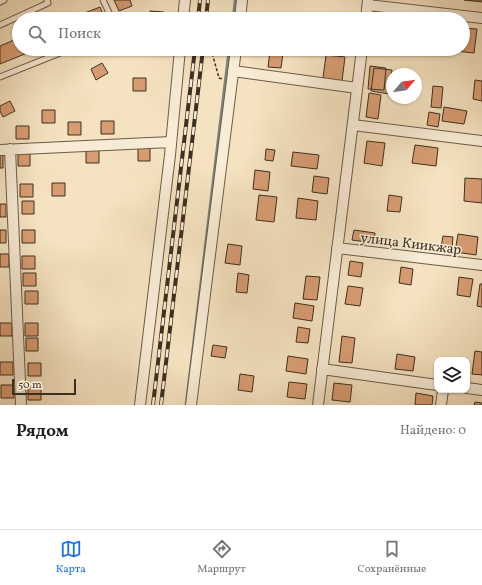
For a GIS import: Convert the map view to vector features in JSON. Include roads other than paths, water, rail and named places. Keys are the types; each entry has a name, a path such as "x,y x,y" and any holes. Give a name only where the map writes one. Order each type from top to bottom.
{"street":[{"path":"183,12 184,0"},
{"path":"241,12 242,0"},
{"path":"367,12 368,2 439,12"},
{"path":"470,16 482,18"},
{"path":"140,405 171,142 179,56"},
{"path":"191,405 235,56"},
{"path":"318,405 361,56"},
{"path":"233,71 357,88"},
{"path":"352,125 482,141"},
{"path":"21,405 5,150 171,142"},
{"name":"улица Киикжар","path":"337,248 482,265"},
{"path":"322,369 434,385"},
{"path":"470,388 482,390"},
{"path":"441,405 442,393"}],"lane":[{"path":"0,2 4,0"},
{"path":"28,12 48,3 47,0"},
{"path":"103,0 109,12"},
{"path":"0,25 12,20"},
{"path":"0,77 52,56"}],"waterway":[{"path":"234,12 235,0"},
{"path":"186,405 228,56"}],"railway":[{"path":"199,12 200,0"},
{"path":"207,12 208,0"},
{"path":"153,405 194,56"},
{"path":"161,405 202,56"}]}
